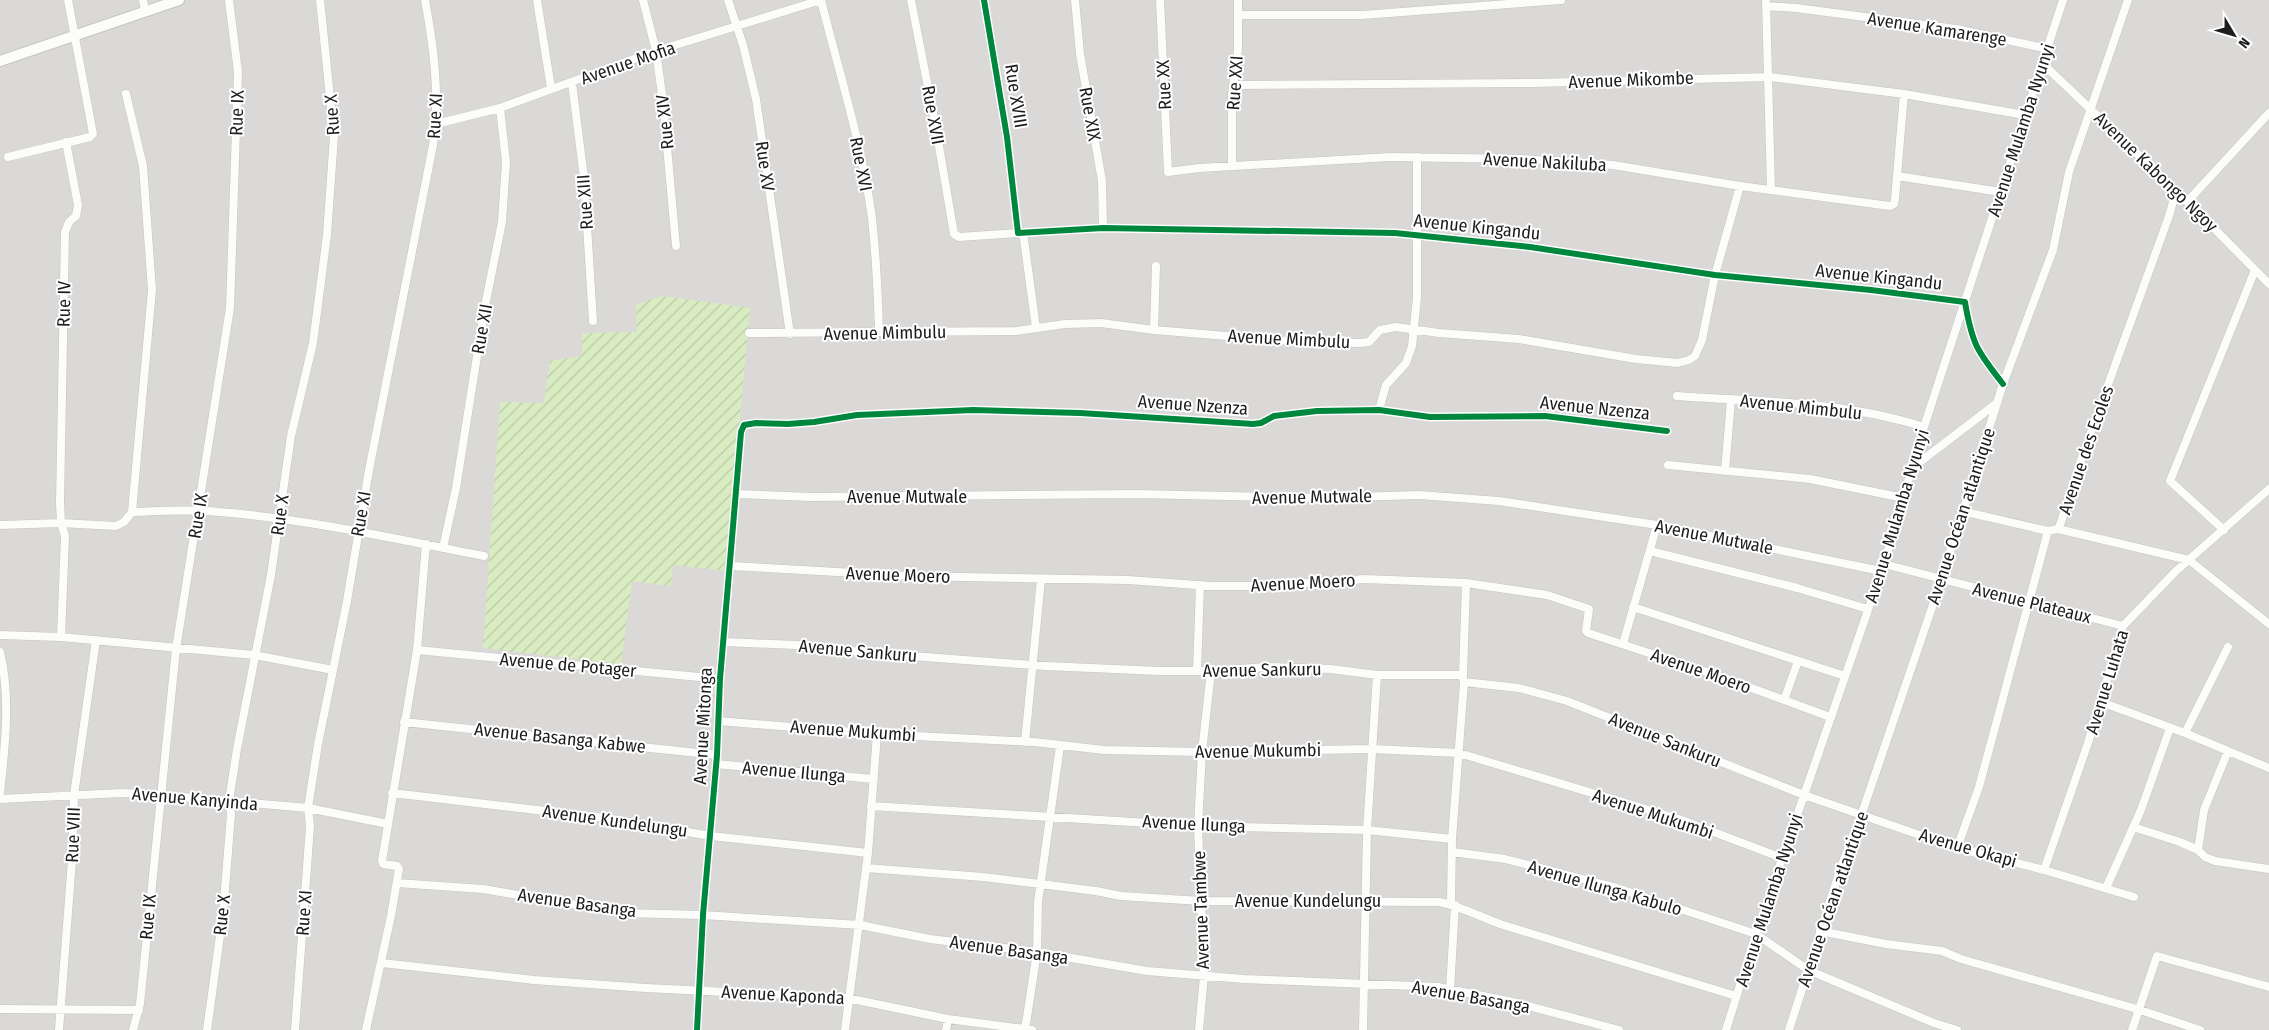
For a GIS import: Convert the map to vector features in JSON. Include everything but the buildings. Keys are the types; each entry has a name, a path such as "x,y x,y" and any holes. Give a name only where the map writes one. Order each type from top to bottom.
{"street":[{"path":"8,157 90,137 93,134 68,0"},
{"path":"143,0 145,11"},
{"path":"0,61 179,0"},
{"name":"Rue IX","path":"133,1030 139,1010 176,649 230,308 238,72 229,0"},
{"name":"Rue X","path":"207,1030 223,914 231,814 230,801 236,750 271,575 291,436 313,343 319,307 334,168 332,101 320,0"},
{"name":"Rue XI","path":"295,1030 310,826 308,808 332,670 436,124 435,64 425,0"},
{"path":"537,0 551,88"},
{"name":"Rue XIV","path":"643,0 656,51 663,102 676,246"},
{"name":"Rue XV","path":"728,0 738,26 756,99 790,334"},
{"name":"Avenue Mofia","path":"436,124 500,108 656,51 821,0"},
{"name":"Rue XVI","path":"821,0 855,132 871,216 877,270 879,332"},
{"name":"Rue XVII","path":"911,0 935,123 952,230"},
{"name":"Rue XVIII","path":"984,0 1007,137 1014,198 1021,232"},
{"name":"Rue XIX","path":"1075,0 1080,54 1102,181 1103,228"},
{"name":"Rue XX","path":"1160,0 1167,171"},
{"name":"Rue XXI","path":"1232,166 1233,85 1238,50 1238,0"},
{"path":"1239,15 1362,15 1561,0"},
{"name":"Avenue Mulamba Nyunyi","path":"1726,1030 1756,934 1882,568 1924,427 2063,0"},
{"name":"Avenue Océan atlantique","path":"1789,1030 1841,867 1862,813 1941,581 1997,403 2053,250 2069,172 2128,0"},
{"path":"1766,3 1770,77 1771,190"},
{"name":"Avenue Kamarenge","path":"1766,3 1956,29 2048,49"},
{"name":"Avenue Kabongo Ngoy","path":"2042,62 2269,284"},
{"name":"Avenue Mikombe","path":"1233,85 1534,83 1770,77 1904,94 2025,115"},
{"name":"Rue XIII","path":"572,83 584,178 592,321"},
{"path":"0,525 61,523 116,526 124,522 132,512 152,290 144,166 126,94"},
{"path":"1904,94 1897,176 2001,192"},
{"name":"Rue XII","path":"443,548 456,488 485,306 502,222 506,162 500,108"},
{"path":"2187,202 2269,113"},
{"name":"Rue IV","path":"61,637 65,536 61,523 65,232 78,210 66,142"},
{"path":"1379,410 1386,385 1409,358 1414,330 1418,237 1417,157"},
{"name":"Avenue Nakiluba","path":"1167,171 1417,157 1520,158 1613,165 1740,186 1890,206 1894,204 1897,176"},
{"name":"Avenue Mimbulu","path":"749,334 980,332 1065,324 1101,323 1154,330 1300,342 1361,343 1369,342 1380,330 1387,327 1520,339 1636,359 1678,362 1689,360 1698,350 1714,276 1740,186"},
{"name":"Avenue des Ecoles","path":"1957,848 1979,787 2048,531 2058,529 2169,216 2176,191"},
{"name":"Avenue Kingandu","path":"952,230 959,237 1103,228 1395,233 1418,237 1530,247 1714,276 1871,290 1965,302"},
{"path":"1021,232 1036,328"},
{"path":"1154,330 1156,266"},
{"path":"2224,530 2170,481 2255,270"},
{"path":"1965,302 1969,326 1978,353 2004,384"},
{"name":"Avenue Mimbulu","path":"1677,396 1817,405 1866,413 1924,427"},
{"path":"1725,471 1731,400"},
{"path":"1912,468 1997,403"},
{"name":"Avenue Nzenza","path":"744,425 814,422 857,415 974,410 1080,413 1253,424 1261,423 1274,416 1317,411 1379,410 1430,417 1545,416 1667,430"},
{"name":"Avenue Mitonga","path":"697,1030 703,915 717,755 720,679 744,425"},
{"path":"1668,465 1810,479 1904,498"},
{"name":"Avenue Luhata","path":"2044,870 2101,702 2123,626 2189,560 2269,489"},
{"name":"Avenue Mutwale","path":"737,494 811,498 1138,494 1318,498 1419,495 1499,501 1657,525 1882,568"},
{"path":"132,512 199,510 279,518 484,556"},
{"path":"1962,511 2048,531"},
{"path":"1623,644 1657,525"},
{"path":"2058,529 2189,560 2269,624"},
{"path":"366,1030 382,962 397,883 398,867 382,861 417,650 426,544"},
{"path":"1650,552 1797,588 1868,609"},
{"name":"Avenue Moero","path":"731,566 908,576 1128,580 1200,586 1265,586 1365,580 1466,583 1547,595 1589,609 1587,633 1830,717"},
{"name":"Avenue Plateaux","path":"1882,568 2123,626"},
{"path":"1025,742 1041,579"},
{"path":"1450,990 1453,905 1452,839 1464,678 1466,583"},
{"path":"1197,671 1200,586"},
{"path":"1634,607 1845,676"},
{"path":"0,635 61,637 254,655 332,670"},
{"name":"Rue VIII","path":"59,1030 72,870 74,795 96,640"},
{"name":"Avenue Sankuru","path":"724,642 796,645 872,653 1032,665 1211,672 1276,667 1331,669 1377,675 1464,678 1519,688 1567,701 1804,794"},
{"path":"2185,733 2228,647"},
{"name":"Avenue de Potager","path":"417,650 720,679"},
{"path":"0,655 6,684 7,706 0,794"},
{"path":"1784,700 1797,664 1796,661"},
{"name":"Avenue Tambwe","path":"1199,1030 1204,976 1198,826 1202,752 1211,672"},
{"path":"1363,1030 1367,830 1377,675"},
{"path":"2101,702 2185,733 2269,768"},
{"name":"Avenue Mukumbi","path":"718,721 877,734 1025,742 1104,750 1202,752 1371,749 1459,753 1682,820 1782,858"},
{"name":"Avenue Basanga Kabwe","path":"404,722 717,755"},
{"path":"2106,888 2134,827 2170,728"},
{"path":"845,1030 847,998 860,925 868,853 877,734"},
{"path":"1025,1030 1037,952 1040,886 1060,746"},
{"path":"2198,850 2204,810 2228,751"},
{"name":"Avenue Ilunga","path":"716,764 873,779"},
{"name":"Avenue Kundelungu","path":"392,793 606,818 711,836 868,853"},
{"name":"Avenue Kanyinda","path":"0,798 160,794 308,808 388,824"},
{"name":"Avenue Okapi","path":"1804,794 1957,848 2044,870 2134,897"},
{"name":"Avenue Ilunga","path":"871,806 1198,826 1367,830 1452,839"},
{"path":"2134,827 2198,850 2205,857 2215,861 2269,869"},
{"name":"Avenue Ilunga Kabulo","path":"1452,852 1505,859 1614,887 1756,934 1808,970 1934,1023 1957,1030"},
{"name":"Avenue Kundelungu","path":"866,868 983,877 1040,886 1096,891 1121,896 1201,901 1367,901 1453,905 1473,915 1503,925 1736,996"},
{"name":"Avenue Basanga","path":"397,883 484,890 623,913 703,915 860,925 930,939 1037,952 1147,970 1204,976 1365,983 1450,990 1522,1004 1619,1030"},
{"path":"1820,931 1886,944 1942,951 1961,959 2137,1009 2200,1030"},
{"path":"2132,1030 2137,1009 2155,958 2160,955 2269,987"},
{"name":"Avenue Kaponda","path":"382,962 534,980 847,998 948,1019 1032,1030"},
{"path":"0,1009 139,1010"},
{"path":"946,1030 948,1019"}],"shaded area":[{"path":"0,0 2269,0 2269,1030 0,1030"}],"green space":[{"path":"661,296 750,308 726,571 673,565 671,586 632,581 621,664 483,648 500,402 544,403 550,361 582,356 582,333 637,332 636,305"}],"cycle path":[{"path":"984,0 1007,137 1018,233 1103,228 1395,233 1530,247 1715,275 1871,290 1965,302 1973,338 1981,355 2003,384"},
{"path":"697,1030 703,915 717,755 720,679 741,432 744,425 814,422 857,415 973,410 1080,413 1253,424 1261,423 1274,416 1317,411 1379,410 1430,417 1545,416 1667,431"}]}
